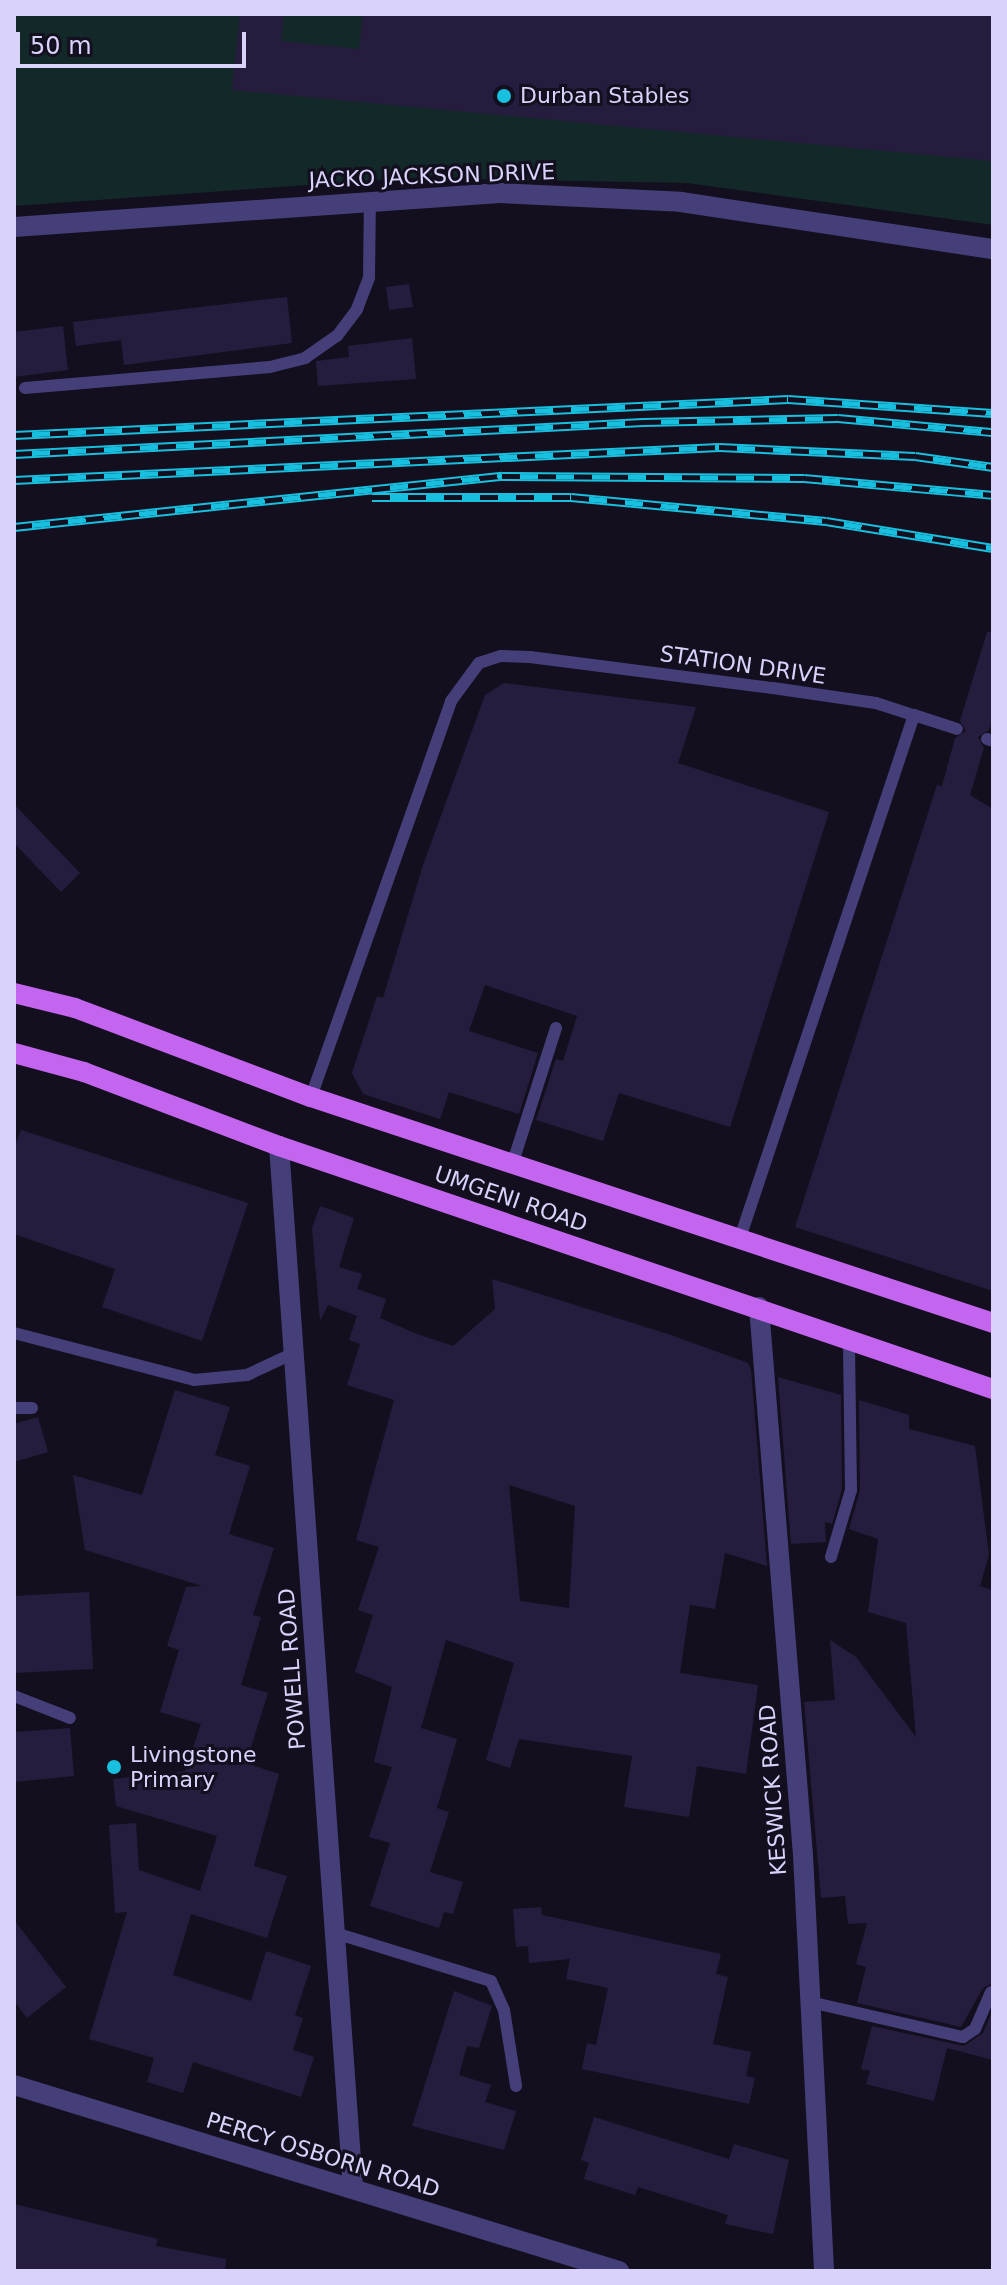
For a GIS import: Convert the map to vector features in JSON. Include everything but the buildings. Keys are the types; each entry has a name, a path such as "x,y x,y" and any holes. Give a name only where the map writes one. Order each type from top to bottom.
{"main road":[{"name":"UMGENI ROAD","path":"14,993 160,1037 311,1097 739,1241 991,1317"},
{"name":"UMGENI ROAD","path":"14,1053 111,1081 279,1146 993,1389"}],"street":[{"name":"JACKO JACKSON DRIVE","path":"14,227 370,199 500,193 681,202 993,249"},
{"name":"POWELL ROAD","path":"279,1146 353,2188"},
{"name":"KESWICK ROAD","path":"759,1307 810,2002 824,2271"},
{"name":"PERCY OSBORN ROAD","path":"14,2085 619,2271"}],"lane":[{"path":"25,388 270,367 305,358 337,336 357,309 369,277 370,199"},
{"name":"STATION DRIVE","path":"311,1097 451,701 479,663 501,656 530,657 817,694 914,715 957,729"},
{"path":"739,1241 914,715"},
{"path":"512,1165 556,1028"},
{"path":"14,1333 194,1380 247,1375 294,1353"},
{"path":"831,1557 851,1490 849,1339"},
{"path":"14,1408 32,1408"},
{"path":"14,1696 70,1718"},
{"path":"335,1933 491,1981 504,2010 516,2086"},
{"path":"810,2002 963,2037 975,2029 991,1992"}],"green space":[{"name":"Durban Stables","path":"14,14 993,14 993,225 687,183 406,178 14,206"}],"railway":[{"path":"14,435 788,399 993,413"},
{"path":"14,454 643,422 838,418 993,432"},
{"path":"14,480 719,447 915,456 993,467"},
{"path":"14,527 502,476 804,478 993,495"},
{"path":"372,497 571,497 826,521 993,548"}],"place":[{"name":"Durban Stables","path":"504,96"},
{"name":"Livingstone Primary","path":"114,1767"}]}
